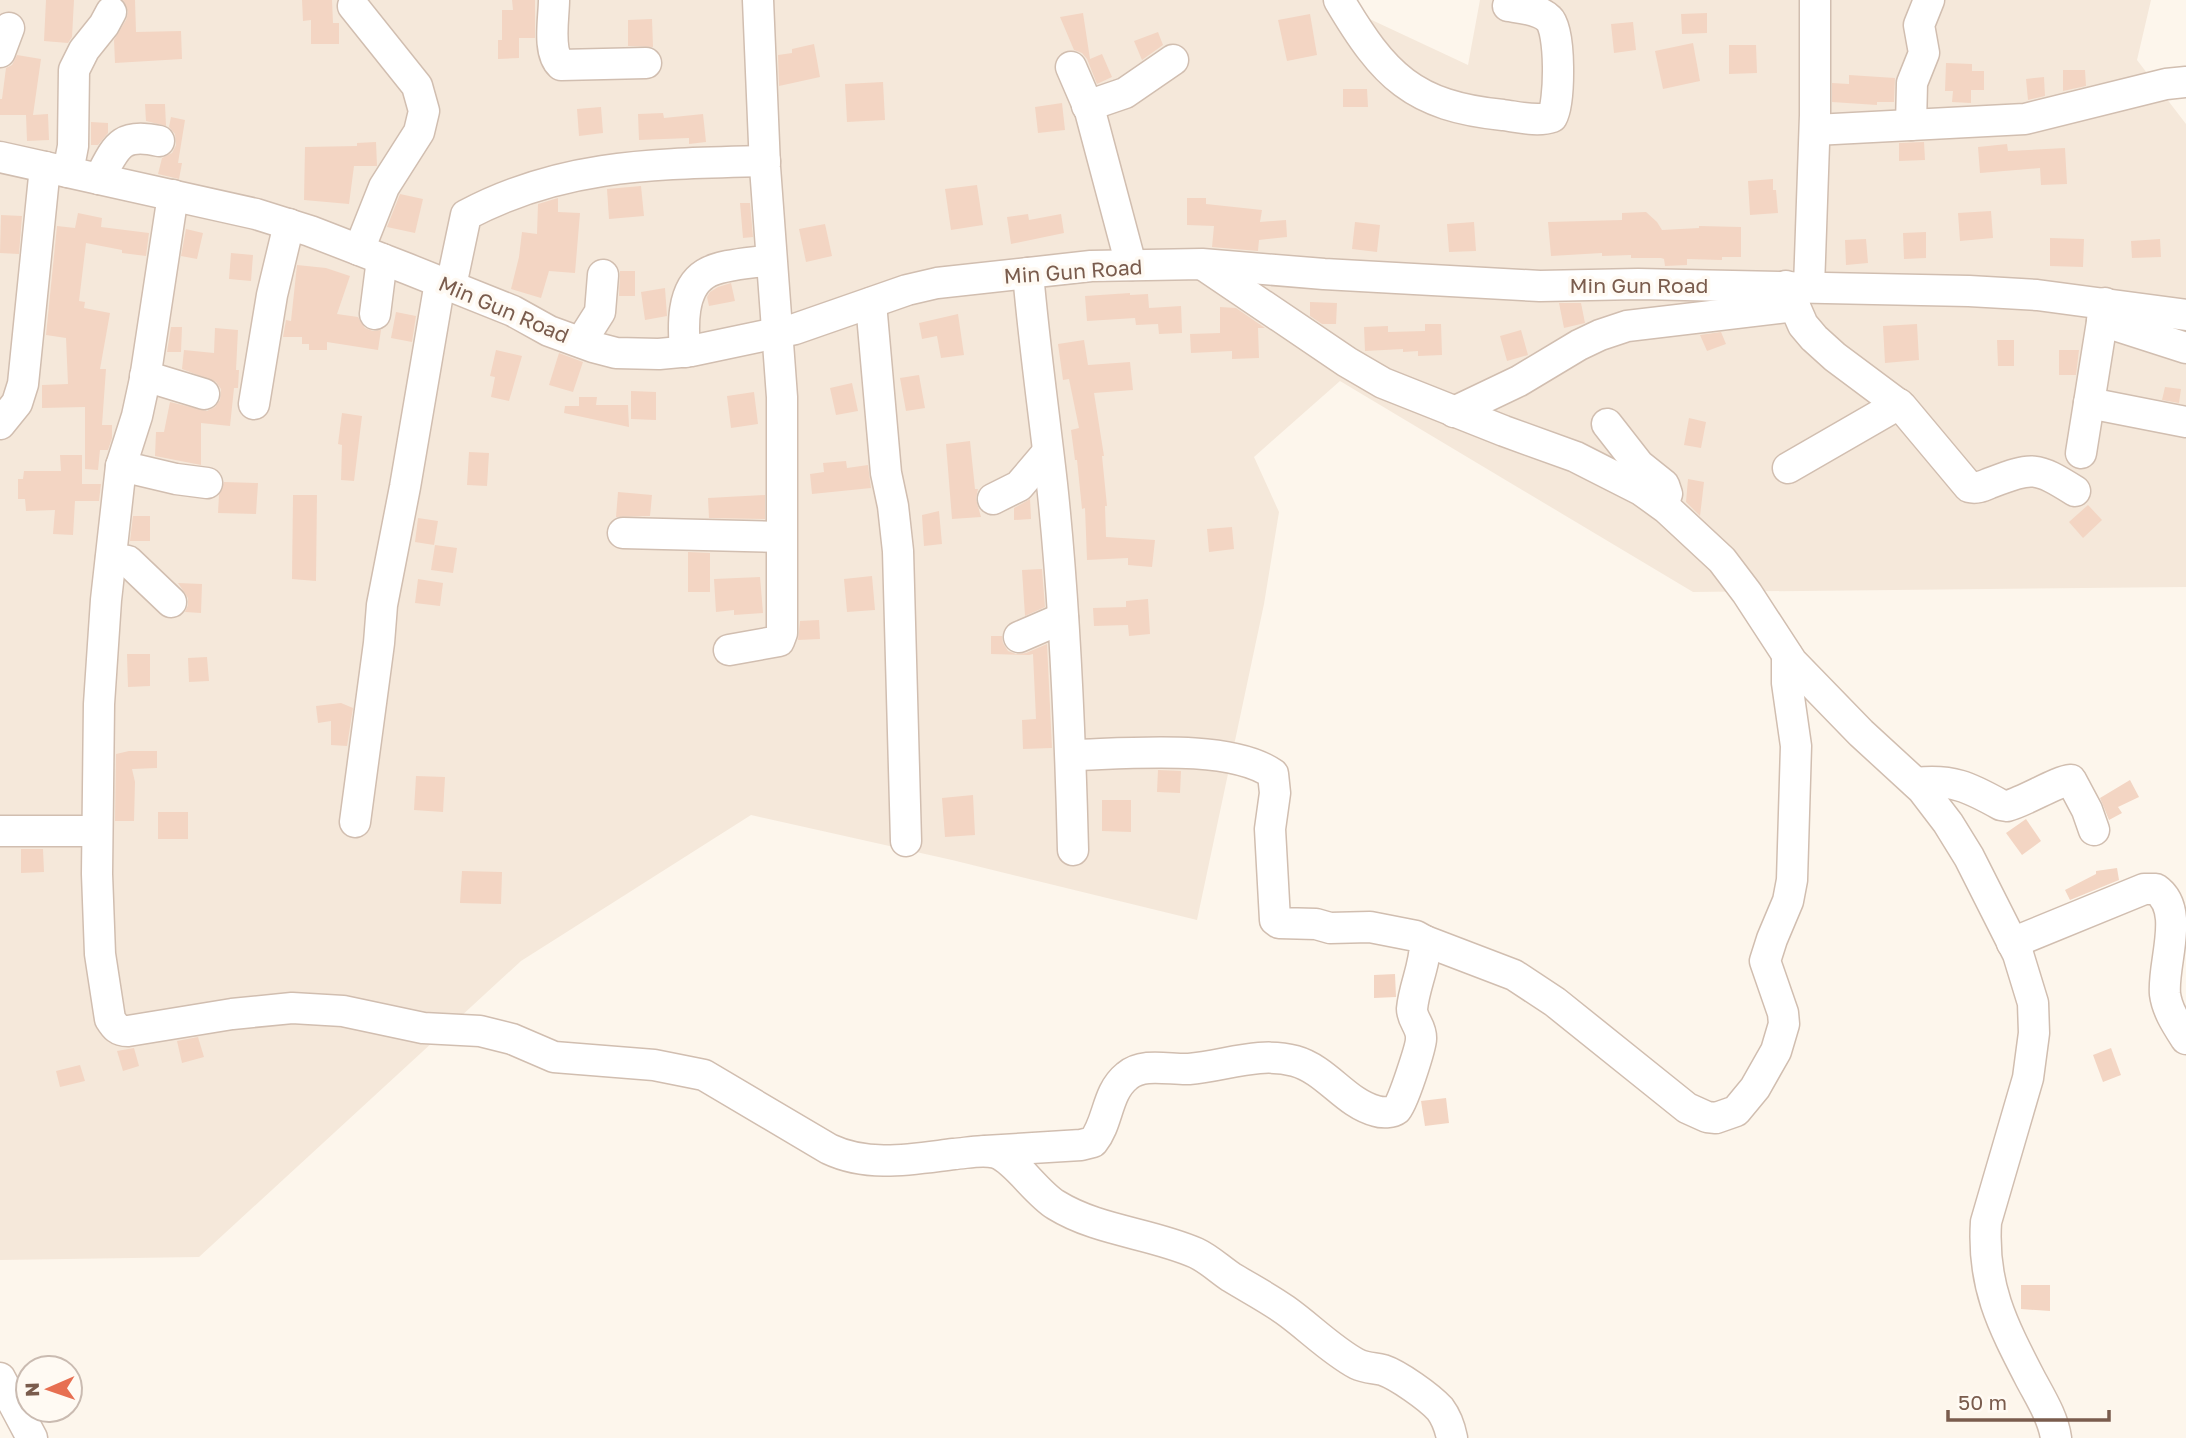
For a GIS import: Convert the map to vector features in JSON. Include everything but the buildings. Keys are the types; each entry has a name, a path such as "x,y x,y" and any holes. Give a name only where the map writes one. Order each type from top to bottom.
{"street":[{"path":"554,0 554,50 558,62 570,65 646,63"},
{"path":"729,650 774,643 780,639 782,397 765,161 758,0"},
{"path":"1339,0 1385,66 1398,79 1422,95 1469,111 1539,119 1552,117 1555,111 1557,57 1557,34 1554,25 1540,13 1508,6"},
{"path":"1815,0 1815,130 1797,293 1803,325 1835,357 1899,404 1969,487 1978,488 2018,472 2034,470 2047,474 2075,491"},
{"path":"1911,125 1912,83 1924,53 1919,24 1929,0"},
{"path":"352,6 417,86 424,111 418,132 384,187 371,254 375,314"},
{"path":"0,424 17,403 23,384 56,170 73,146 74,70 84,50 99,33 111,12"},
{"path":"1087,106 1125,93 1172,60"},
{"path":"1071,67 1087,106 1115,198 1131,265"},
{"path":"1815,130 2039,117 2146,88 2186,82"},
{"path":"99,179 118,145 125,140 142,137 159,141"},
{"name":"Min Gun Road","path":"0,157 256,214 289,224 446,284 513,312 549,331 616,353 685,352 779,332 907,290 937,283 1091,266 1131,265 1202,264 1540,286 1638,284 1797,293 1969,291 2037,295 2104,312 2186,315"},
{"path":"355,822 382,605 446,284 464,219 467,215 533,187 570,175 657,164 765,161"},
{"path":"173,195 145,376 137,416 121,466 106,600 100,690 97,831 100,954 110,1019 120,1031 292,1008 343,1011 423,1028 466,1029 492,1033 554,1057 654,1065 704,1075 829,1149 863,1160 898,1161 1093,1142 1114,1091 1129,1074 1153,1068 1191,1069 1259,1057 1297,1061 1324,1075 1345,1094 1368,1108 1377,1112 1396,1110 1404,1096 1421,1040 1420,1027 1412,1012 1425,941"},
{"path":"254,404 272,295 289,224"},
{"path":"685,352 684,314 695,285 706,273 771,260"},
{"path":"1202,264 1383,383 1576,457 1641,490 1722,560 1787,655 1861,733 1916,783 1948,823 1969,857 2012,943 2031,992 2034,1033 2028,1078 1986,1222 1987,1272 2002,1324 2051,1419 2056,1438"},
{"path":"1028,273 1063,618 1073,850"},
{"path":"580,342 600,312 603,275"},
{"path":"1454,412 1519,381 1579,345 1627,326 1797,293"},
{"path":"871,303 886,473 898,551 906,841"},
{"path":"2081,453 2104,312 2186,348"},
{"path":"145,376 204,394"},
{"path":"2089,403 2186,422"},
{"path":"1788,468 1899,404"},
{"path":"1608,425 1639,465 1664,485 1668,495 1665,508"},
{"path":"993,499 1019,486 1047,453"},
{"path":"121,466 176,480 207,483"},
{"path":"623,533 781,537"},
{"path":"111,558 128,561 171,601"},
{"path":"1019,637 1063,618"},
{"path":"1071,755 1209,754 1270,772 1275,782 1270,829 1274,916 1277,922 1316,924 1330,928 1370,927 1416,936 1514,975 1555,1002 1687,1108 1716,1118 1736,1111 1755,1087 1776,1051 1784,1024 1783,1013 1765,961 1788,901 1792,880 1796,746 1787,683 1787,655"},
{"path":"1916,783 1939,780 1962,785 2007,806 2042,793 2065,780 2071,780 2094,830"},
{"path":"0,831 97,831"},
{"path":"2012,943 2144,889 2156,888 2168,900 2171,909 2173,939 2165,974 2166,997 2177,1025 2186,1039"},
{"path":"985,1151 1001,1155 1009,1161 1056,1206 1100,1224 1162,1241 1209,1260 1229,1276 1284,1309 1359,1365 1389,1373 1424,1396 1440,1409 1452,1438"},
{"path":"0,1378 32,1438"}],"shaded area":[{"path":"0,0 1329,0 1468,65 1480,0 2151,0 2137,60 2186,124 2186,587 1693,592 1340,381 1254,457 1279,512 1264,604 1197,920 952,860 751,815 521,961 199,1257 0,1260"}]}
